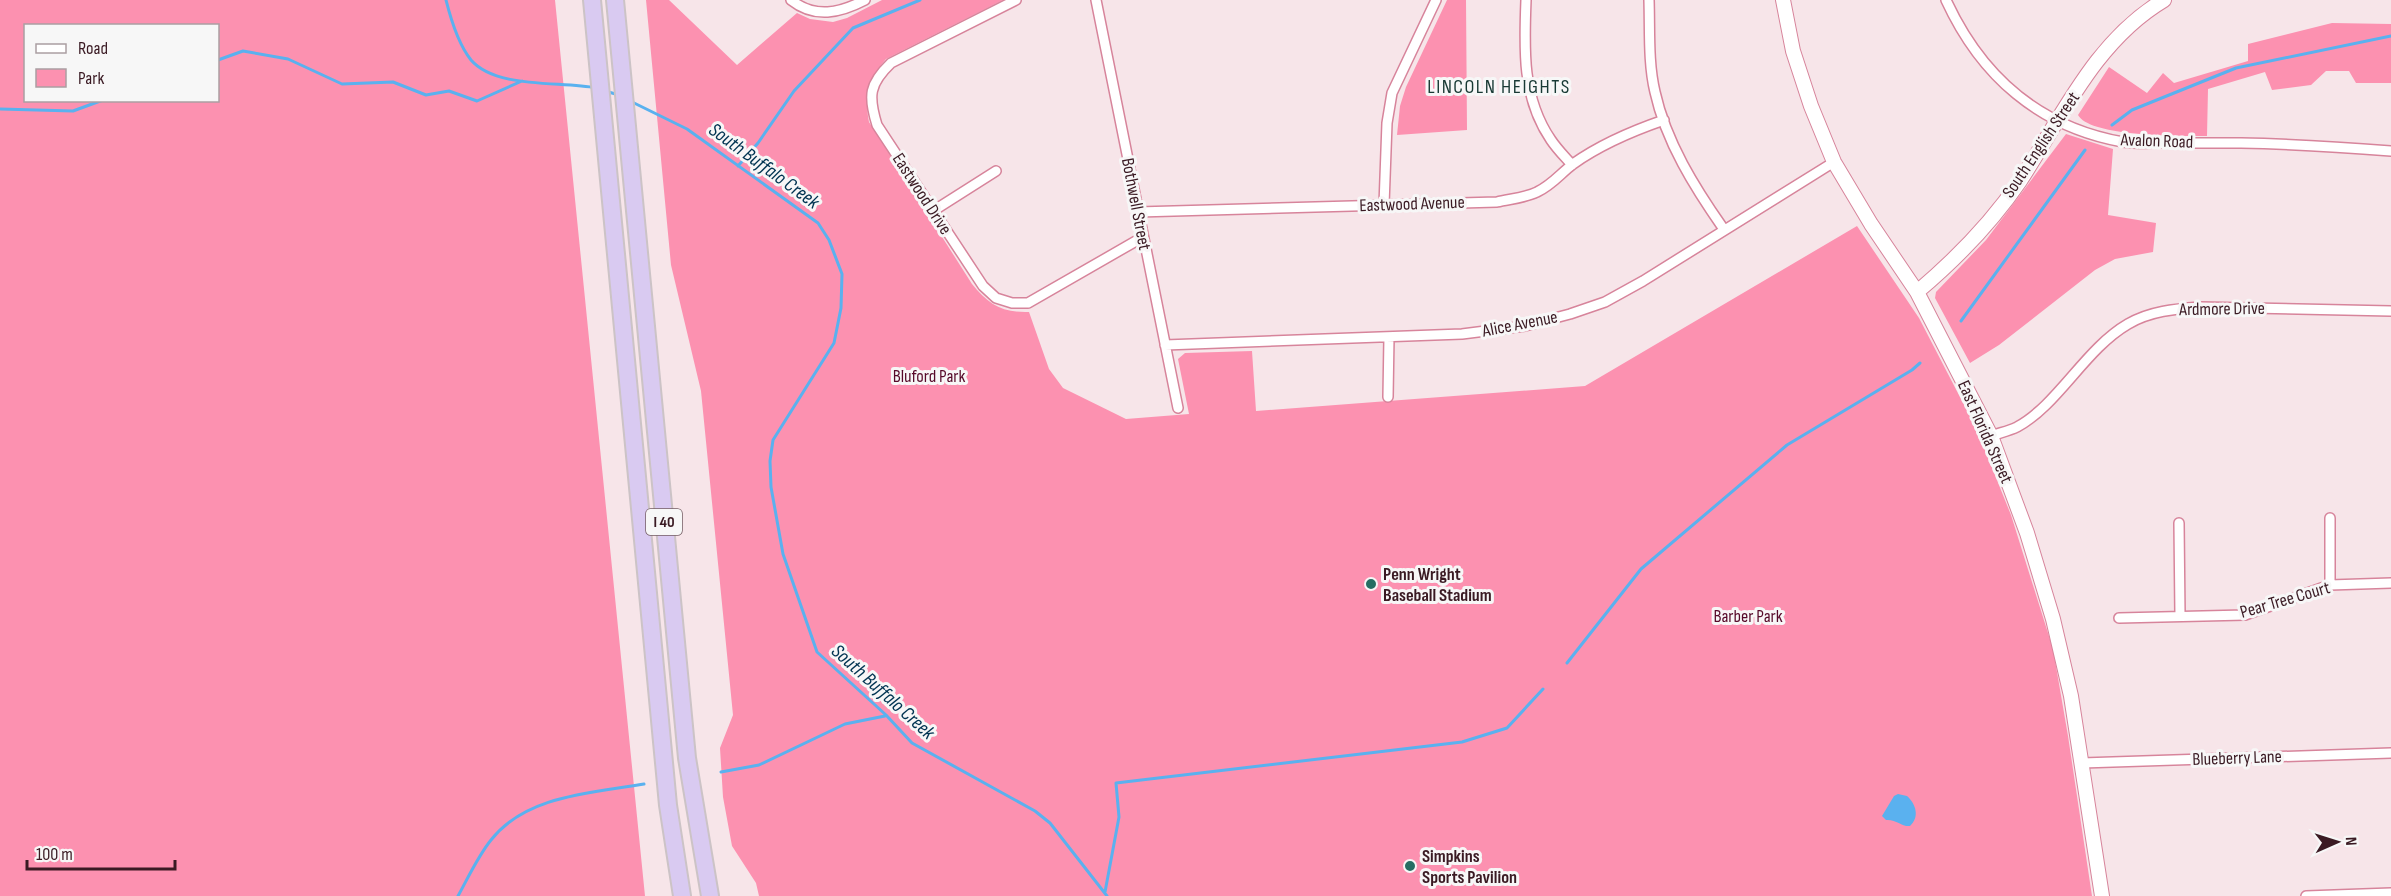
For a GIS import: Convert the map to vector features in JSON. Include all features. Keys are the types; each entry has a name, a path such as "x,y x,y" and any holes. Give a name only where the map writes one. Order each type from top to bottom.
{"highway":[{"name":"I 40","path":"592,0 668,805 682,896"},
{"name":"I 40","path":"615,0 687,758 710,896"}],"main road":[{"name":"East Florida Street","path":"1783,0 1793,51 1810,106 1834,162 1871,224 1917,292 1991,436 2027,532 2053,619 2071,696 2102,896"},
{"name":"South English Street","path":"1917,292 1942,271 1999,208 2019,182 2056,119 2111,42 2137,18 2164,0"}],"street":[{"path":"791,0 802,8 822,13 845,10 865,0"},
{"name":"Eastwood Drive","path":"1016,0 891,63 877,76 872,91 872,107 877,124 983,286 996,298 1012,303 1028,303 1143,237"},
{"name":"Bothwell Street","path":"1096,0 1178,408"},
{"path":"1384,205 1387,123 1392,93 1436,0"},
{"path":"1526,0 1524,43 1527,85 1537,114 1551,140 1572,165"},
{"path":"1649,0 1650,57 1655,93 1683,163 1724,228"},
{"name":"Avalon Road","path":"1946,0 1979,58 2005,87 2082,133 2125,142 2282,144 2391,151"},
{"name":"Eastwood Avenue","path":"1138,212 1497,202 1535,193 1555,182 1572,165 1628,132 1664,120"},
{"name":"Alice Avenue","path":"1164,345 1472,333 1526,326 1570,314 1605,302 1834,162"},
{"path":"933,211 996,171"},
{"name":"Ardmore Drive","path":"1991,436 2017,427 2037,412 2111,335 2130,323 2152,314 2200,307 2391,311"},
{"path":"1388,397 1389,337"},
{"path":"2330,518 2330,585"},
{"path":"2179,523 2180,616"},
{"name":"Pear Tree Court","path":"2119,618 2245,615 2330,585 2391,583"},
{"name":"Blueberry Lane","path":"2082,763 2391,753"},
{"path":"2306,896 2391,893"}],"green space":[{"path":"0,0 555,0 645,896 0,896"},
{"name":"Barber Park","path":"646,0 669,0 737,65 797,13 810,19 833,22 847,18 882,0 1003,0 886,59 875,74 869,88 867,104 869,122 978,291 990,302 1003,309 1029,312 1049,369 1063,388 1126,419 1189,414 1178,359 1185,353 1252,351 1256,411 1585,386 1857,226 1919,318 1976,428 2011,515 2053,649 2092,896 759,896 756,883 732,846 723,797 720,748 733,715 701,391 671,265"},
{"path":"1447,0 1466,0 1467,130 1397,135 1400,106 1406,87"},
{"path":"2332,23 2391,24 2391,83 2356,83 2349,71 2326,71 2311,85 2272,90 2265,72 2208,89 2207,136 2138,134 2117,131 2100,128 2086,122 2078,115 2109,67 2147,93 2163,73 2174,83 2248,61 2248,44"},
{"path":"2066,134 2113,149 2108,215 2156,223 2153,252 2115,259 2095,270 1999,345 1970,363 1935,298 1936,292 1986,240"}],"water":[{"path":"1898,794 1907,796 1915,807 1915,819 1910,826 1886,820 1882,816 1894,796"}],"waterway":[{"name":"South Buffalo Creek","path":"446,0 462,47 471,60 482,69 512,80 596,88"},
{"path":"738,166 758,143 794,91 853,28 920,0"},
{"path":"2112,125 2132,110 2236,68 2391,36"},
{"path":"219,60 243,51 288,59 342,84 393,82 426,95 449,91 477,101 522,81"},
{"name":"South Buffalo Creek","path":"605,91 619,95"},
{"name":"South Buffalo Creek","path":"630,101 687,129 818,223 829,240 842,274 841,308 834,343 773,440 770,461 771,487 783,554 817,652 886,715 912,743 1035,811 1050,823 1107,896"},
{"path":"0,109 73,111 98,102"},
{"path":"1961,321 2085,150"},
{"path":"1567,663 1641,569 1787,445 1920,363"},
{"path":"1105,892 1119,817 1116,783 1462,742 1507,728 1543,689"},
{"path":"721,772 759,765 845,724 885,716"},
{"path":"458,896 477,860 491,840 505,825 522,814 561,798 644,784"}],"place":[{"name":"Penn Wright Baseball Stadium","path":"1371,584"},
{"name":"Simpkins Sports Pavilion","path":"1410,866"}],"district":[{"name":"LINCOLN HEIGHTS","path":"1499,87"}],"park label":[{"name":"Bluford Park","path":"929,376"}]}
